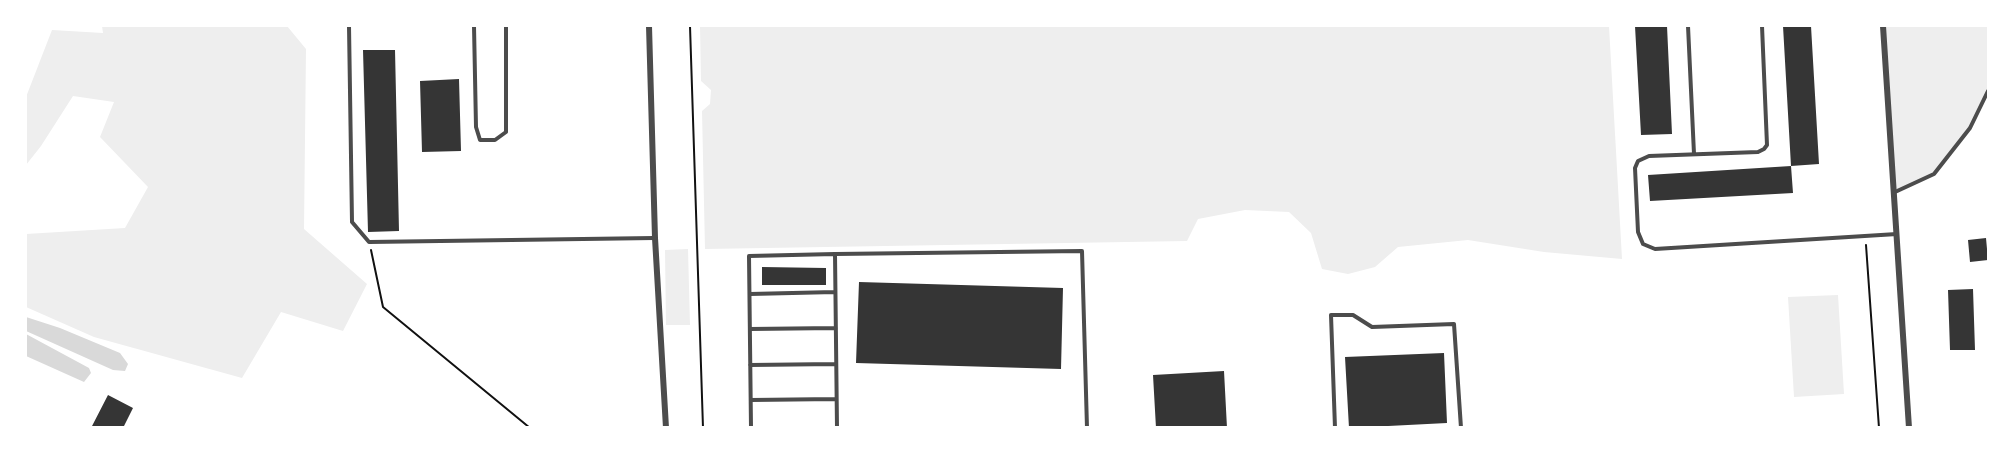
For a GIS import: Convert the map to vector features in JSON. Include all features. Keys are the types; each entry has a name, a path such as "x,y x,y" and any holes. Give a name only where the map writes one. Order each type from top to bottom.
{"street":[{"path":"649,26 655,238 666,428"},
{"path":"1883,26 1909,428"}],"lane":[{"path":"349,26 352,222 369,242 655,238"},
{"path":"474,26 476,128 480,140 495,140 506,132 506,26"},
{"path":"1688,26 1694,154"},
{"path":"1762,26 1767,145 1758,152 1649,156 1638,161 1635,168 1635,179 1638,232 1642,244 1655,249 1865,234 1898,234"},
{"path":"1895,192 1934,174 1970,128 1989,91"},
{"path":"751,428 749,256 1082,250 1087,428"},
{"path":"835,254 837,428"},
{"path":"750,294 836,292"},
{"path":"1335,428 1331,315 1353,315 1372,327 1454,324 1461,428"},
{"path":"750,329 836,328"},
{"path":"750,365 836,364"},
{"path":"751,400 836,399"}],"path":[{"path":"690,26 703,428"},
{"path":"1865,234 1879,428"},
{"path":"369,242 383,307 530,428"}],"shaded area":[{"path":"102,26 287,26 306,49 304,229 367,284 343,331 281,312 242,378 94,337 26,307 26,234 125,228 148,187 100,137 114,102 73,96 26,165 26,97 52,30 103,33"},
{"path":"700,26 1609,26 1622,259 1544,252 1468,240 1398,247 1375,267 1348,274 1322,269 1311,233 1289,212 1245,210 1198,219 1187,241 705,249 702,111 710,104 711,90 701,81"},
{"path":"1883,26 1988,26 1988,91 1970,128 1934,174 1895,192"},
{"path":"688,249 690,325 666,325 665,250"},
{"path":"1838,295 1844,394 1794,397 1788,297"},
{"path":"26,317 60,328 120,353 128,364 125,371 113,370 26,331"},
{"path":"26,334 89,368 91,373 84,382 26,356"}],"building":[{"path":"1635,26 1667,26 1672,134 1641,135"},
{"path":"1783,26 1811,26 1819,164 1791,166"},
{"path":"363,50 395,50 399,231 368,232"},
{"path":"459,79 461,151 422,152 420,81"},
{"path":"1791,166 1793,193 1650,201 1648,175"},
{"path":"1986,238 1988,260 1970,262 1968,240"},
{"path":"762,267 826,268 826,285 762,285"},
{"path":"859,282 1063,288 1061,369 856,363"},
{"path":"1973,289 1975,350 1950,350 1948,290"},
{"path":"1444,353 1447,423 1349,428 1345,357"},
{"path":"1224,371 1227,428 1156,428 1153,375"},
{"path":"108,395 133,408 123,428 91,428"}]}
